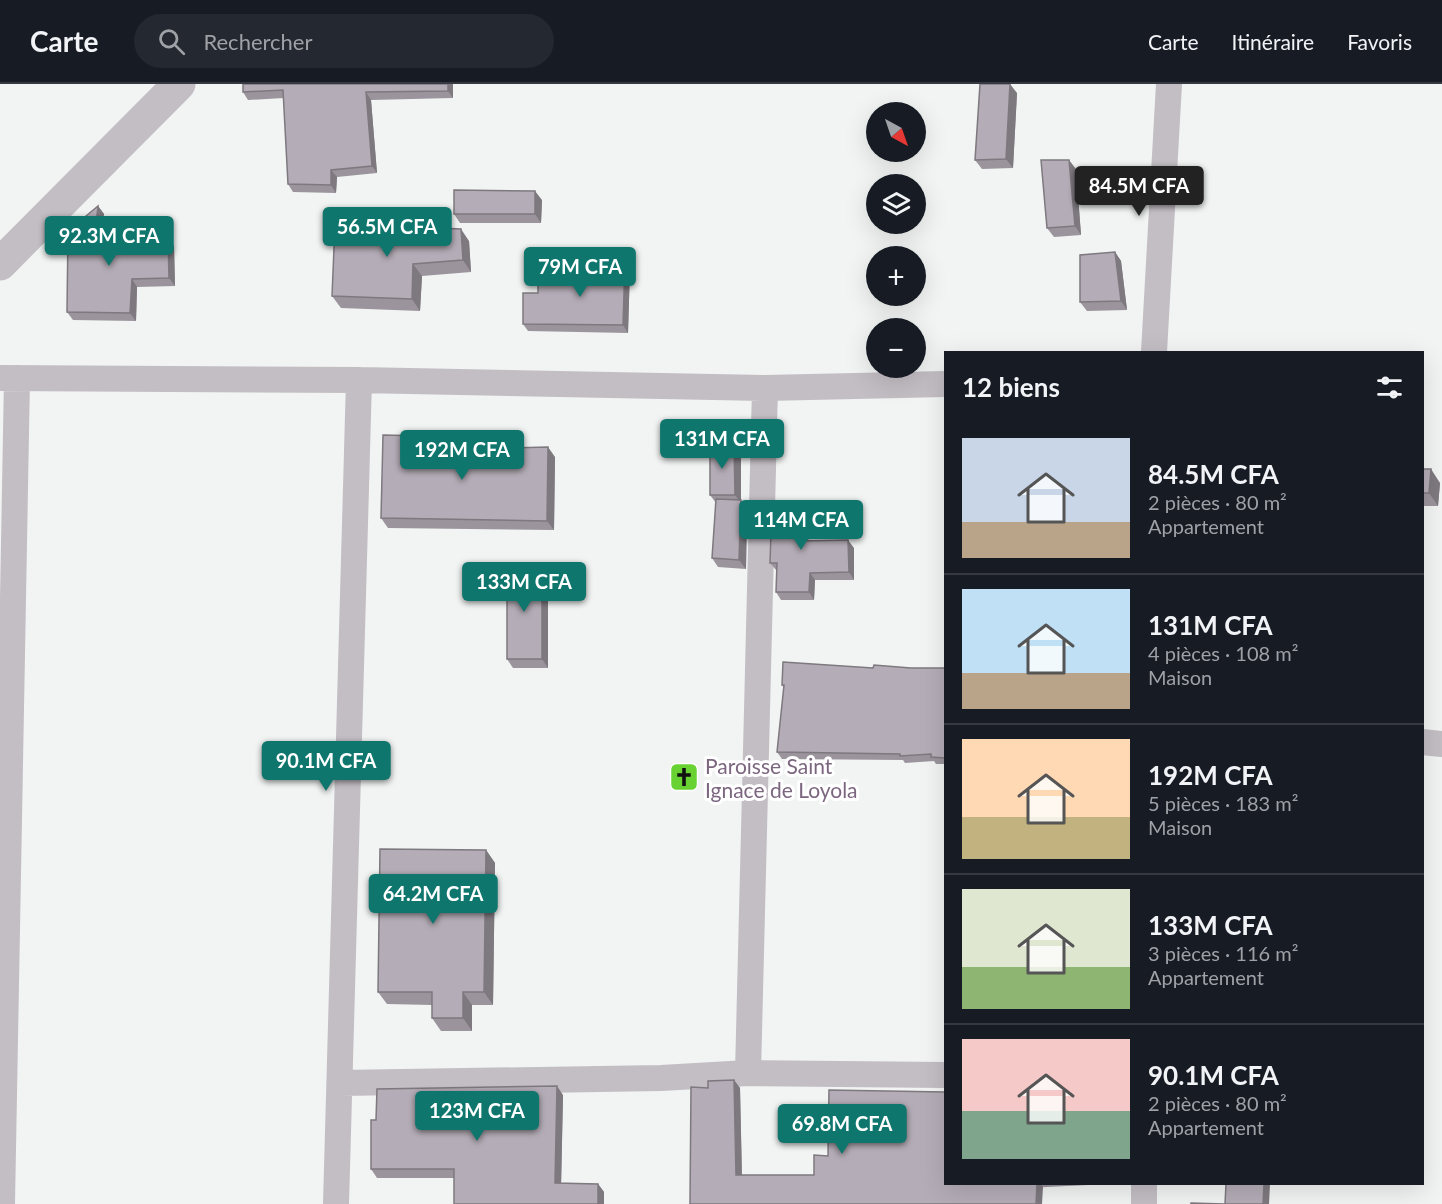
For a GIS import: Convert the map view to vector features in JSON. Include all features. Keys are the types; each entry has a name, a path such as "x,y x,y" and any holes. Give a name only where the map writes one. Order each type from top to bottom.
{"street":[{"path":"0,264 179,84"},
{"path":"1154,351 1169,84"},
{"path":"2,1204 8,378 359,380 765,388 944,384"},
{"path":"336,1204 359,380"},
{"path":"748,1073 765,388"},
{"path":"1424,742 1442,744"},
{"path":"339,1083 661,1078 748,1073 944,1075"},
{"path":"1144,1185 1144,1204"}],"building":[{"path":"243,84 448,84 448,91 366,92 372,166 331,170 331,185 288,184 283,90 243,92"},
{"path":"980,84 1010,84 1006,159 975,160"},
{"path":"1041,160 1069,160 1075,226 1047,228"},
{"path":"454,190 535,191 535,214 454,214"},
{"path":"98,206 95,232 112,231 113,239 168,238 169,278 132,279 130,313 67,312 68,231"},
{"path":"335,224 461,229 463,260 413,264 412,299 332,296"},
{"path":"1115,252 1121,301 1080,302 1080,255"},
{"path":"588,260 625,261 623,325 523,324 523,293 538,293 538,278 587,277"},
{"path":"383,435 465,437 465,449 548,447 547,521 381,518"},
{"path":"734,444 735,495 710,495 710,445"},
{"path":"1424,469 1431,469 1429,493 1424,493"},
{"path":"716,499 741,500 739,560 712,558"},
{"path":"772,503 804,505 802,541 848,540 849,572 810,573 809,592 776,592 777,563 770,563"},
{"path":"507,568 542,568 542,659 507,659"},
{"path":"783,662 873,668 874,665 944,668 944,758 931,757 931,754 900,756 900,754 777,752 784,685 782,685"},
{"path":"380,849 486,850 484,992 463,992 463,1018 432,1018 432,992 378,992"},
{"path":"734,1080 736,1175 814,1175 814,1155 828,1156 829,1090 944,1092 944,1185 1037,1185 1036,1204 690,1204 691,1087 708,1088 708,1081"},
{"path":"557,1086 555,1183 598,1184 598,1204 454,1204 454,1169 371,1169 371,1120 376,1120 377,1089"},
{"path":"1226,1185 1264,1185 1263,1204 1225,1204"}],"place":[{"name":"Paroisse Saint Ignace de Loyola","path":"684,777"}]}
